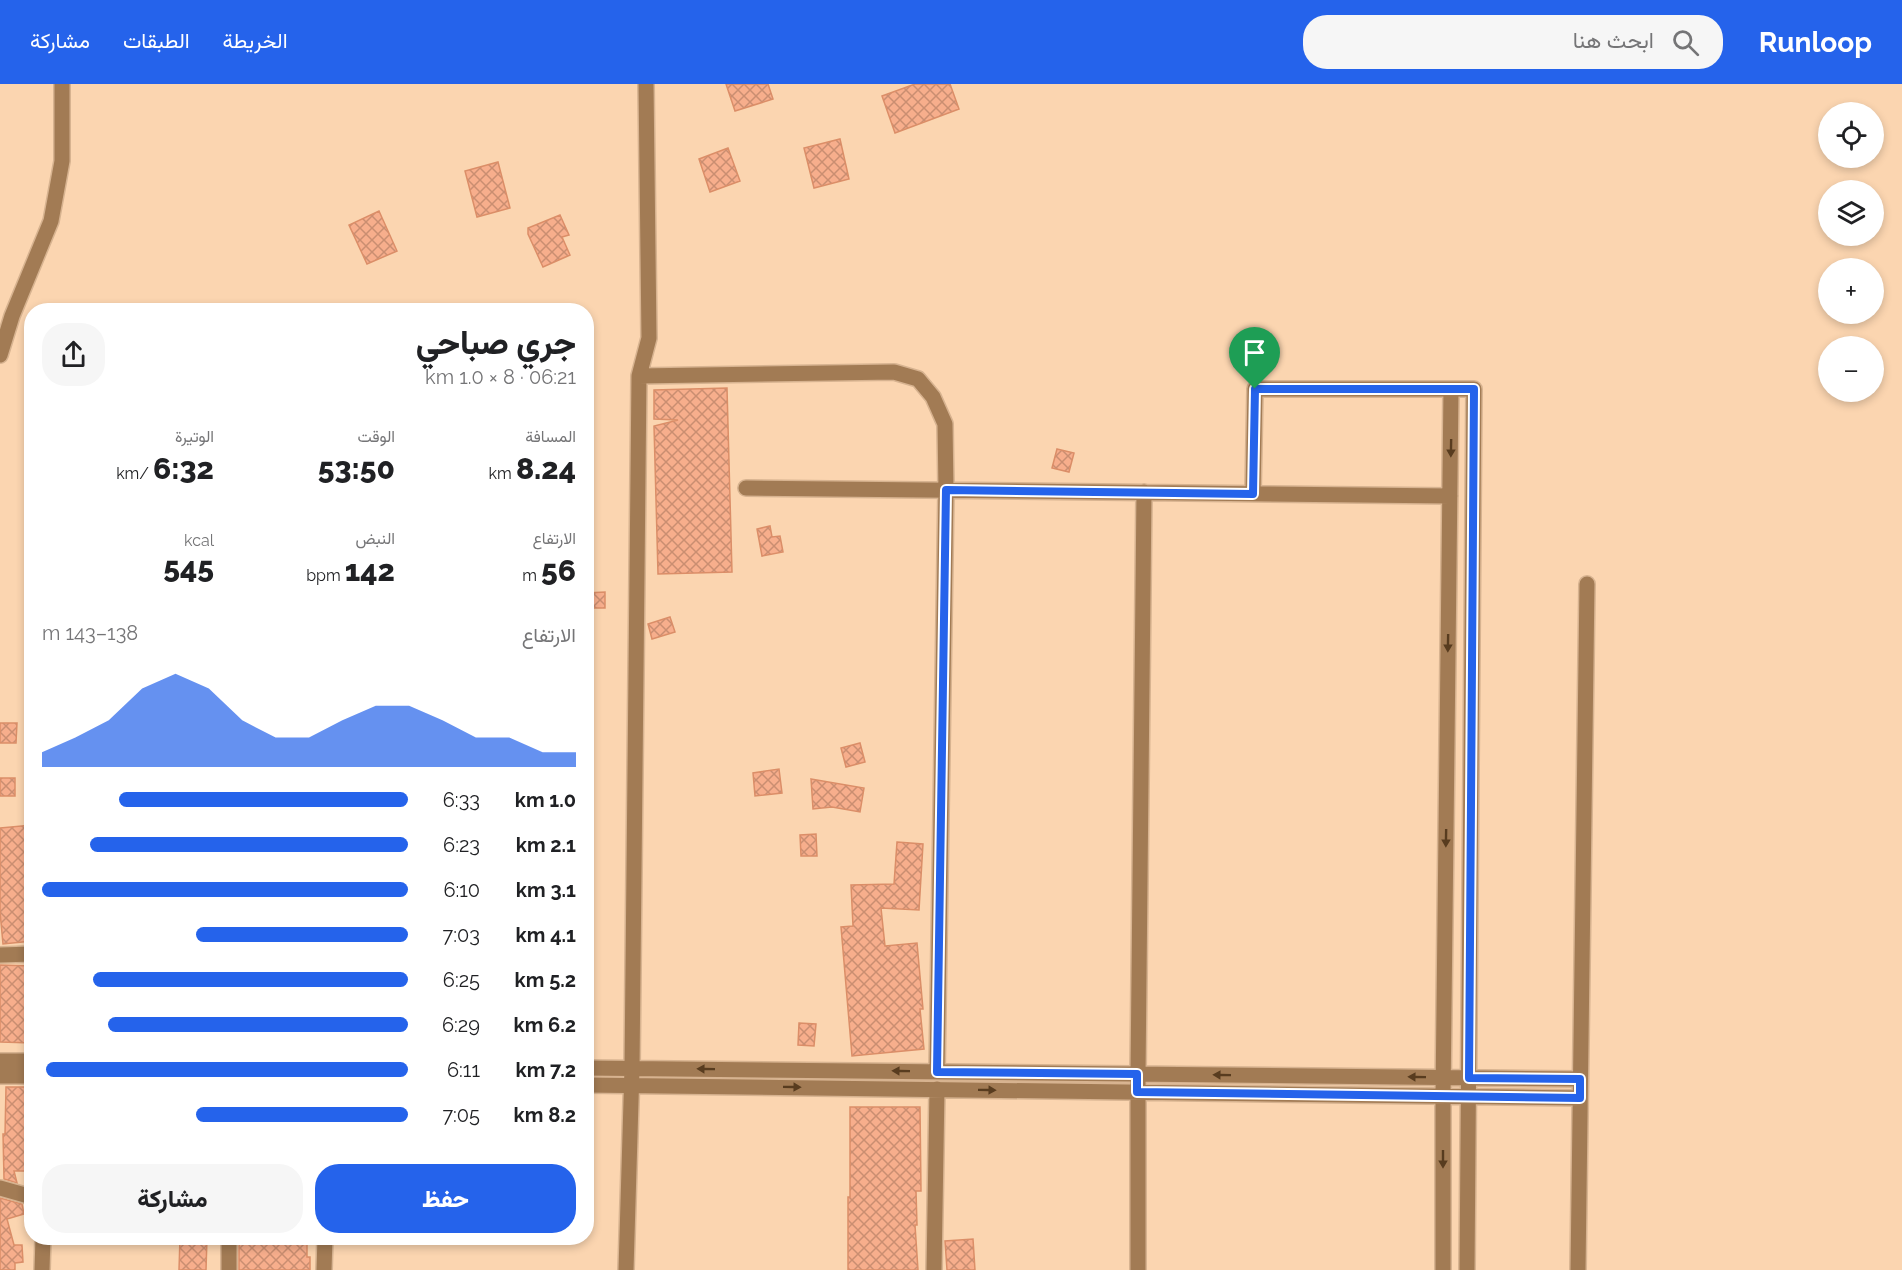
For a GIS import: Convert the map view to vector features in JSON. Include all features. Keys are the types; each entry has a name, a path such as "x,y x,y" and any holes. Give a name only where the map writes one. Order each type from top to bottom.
{"street":[{"path":"0,355 12,316 51,221 62,161 62,84"},
{"path":"626,1270 632,1068 639,376 649,338 646,84"},
{"path":"639,376 894,372 918,379 933,397 945,424 946,490 937,1072"},
{"path":"1253,494 1255,389 1474,389 1467,1270"},
{"path":"1443,1270 1451,389"},
{"path":"746,488 1450,496"},
{"path":"1138,1270 1137,1074 1144,492"},
{"path":"1578,1270 1587,584"},
{"path":"0,955 24,954"},
{"path":"0,1061 24,1061"},
{"path":"594,1068 1580,1079"},
{"path":"0,1076 24,1076"},
{"path":"594,1084 1580,1098"},
{"path":"934,1270 937,1089"},
{"path":"0,1188 24,1195"},
{"path":"42,1270 43,1245"},
{"path":"229,1245 229,1270"},
{"path":"324,1270 325,1245"}],"building":[{"path":"726,84 768,84 773,99 735,111"},
{"path":"915,84 950,84 959,109 895,133 882,96"},
{"path":"840,139 849,179 814,188 804,148"},
{"path":"728,148 740,181 710,192 699,159"},
{"path":"498,162 510,208 477,217 465,171"},
{"path":"379,211 397,251 367,264 349,225"},
{"path":"560,215 569,235 562,237 570,255 543,267 528,234 528,228"},
{"path":"727,388 732,572 658,574 654,426 678,420 654,419 654,390"},
{"path":"1057,449 1074,453 1069,472 1052,468"},
{"path":"770,526 772,537 780,536 783,552 762,556 757,529"},
{"path":"605,592 605,608 594,608 594,593"},
{"path":"670,617 675,632 652,639 648,624"},
{"path":"0,723 17,723 16,743 0,743"},
{"path":"860,743 865,762 846,767 841,748"},
{"path":"779,769 782,793 755,796 753,773"},
{"path":"0,778 15,778 15,796 0,796"},
{"path":"811,779 864,788 860,812 832,807 813,809"},
{"path":"24,826 24,942 3,944 0,912 0,828"},
{"path":"816,834 817,856 801,856 800,835"},
{"path":"897,842 923,844 919,910 881,908 885,946 917,943 924,1049 852,1056 841,927 853,926 851,885 894,884"},
{"path":"0,965 24,966 24,1043 0,1042"},
{"path":"799,1023 816,1024 814,1046 798,1045"},
{"path":"6,1087 24,1087 24,1171 14,1171 17,1183 4,1179 3,1134 5,1134"},
{"path":"850,1107 920,1107 921,1191 916,1191 917,1225 915,1225 918,1270 848,1270"},
{"path":"0,1198 22,1204 24,1214 7,1219 14,1245 22,1245 23,1262 15,1263 15,1270 0,1270"},
{"path":"973,1239 975,1270 947,1270 945,1241"},
{"path":"180,1245 207,1245 206,1270 179,1270"},
{"path":"307,1245 310,1270 239,1270 239,1246"}],"route":[{"path":"1255,389 1474,389 1469,1078 1580,1079 1580,1098 1137,1092 1137,1074 937,1072 946,490 1253,494 1255,389"}]}
